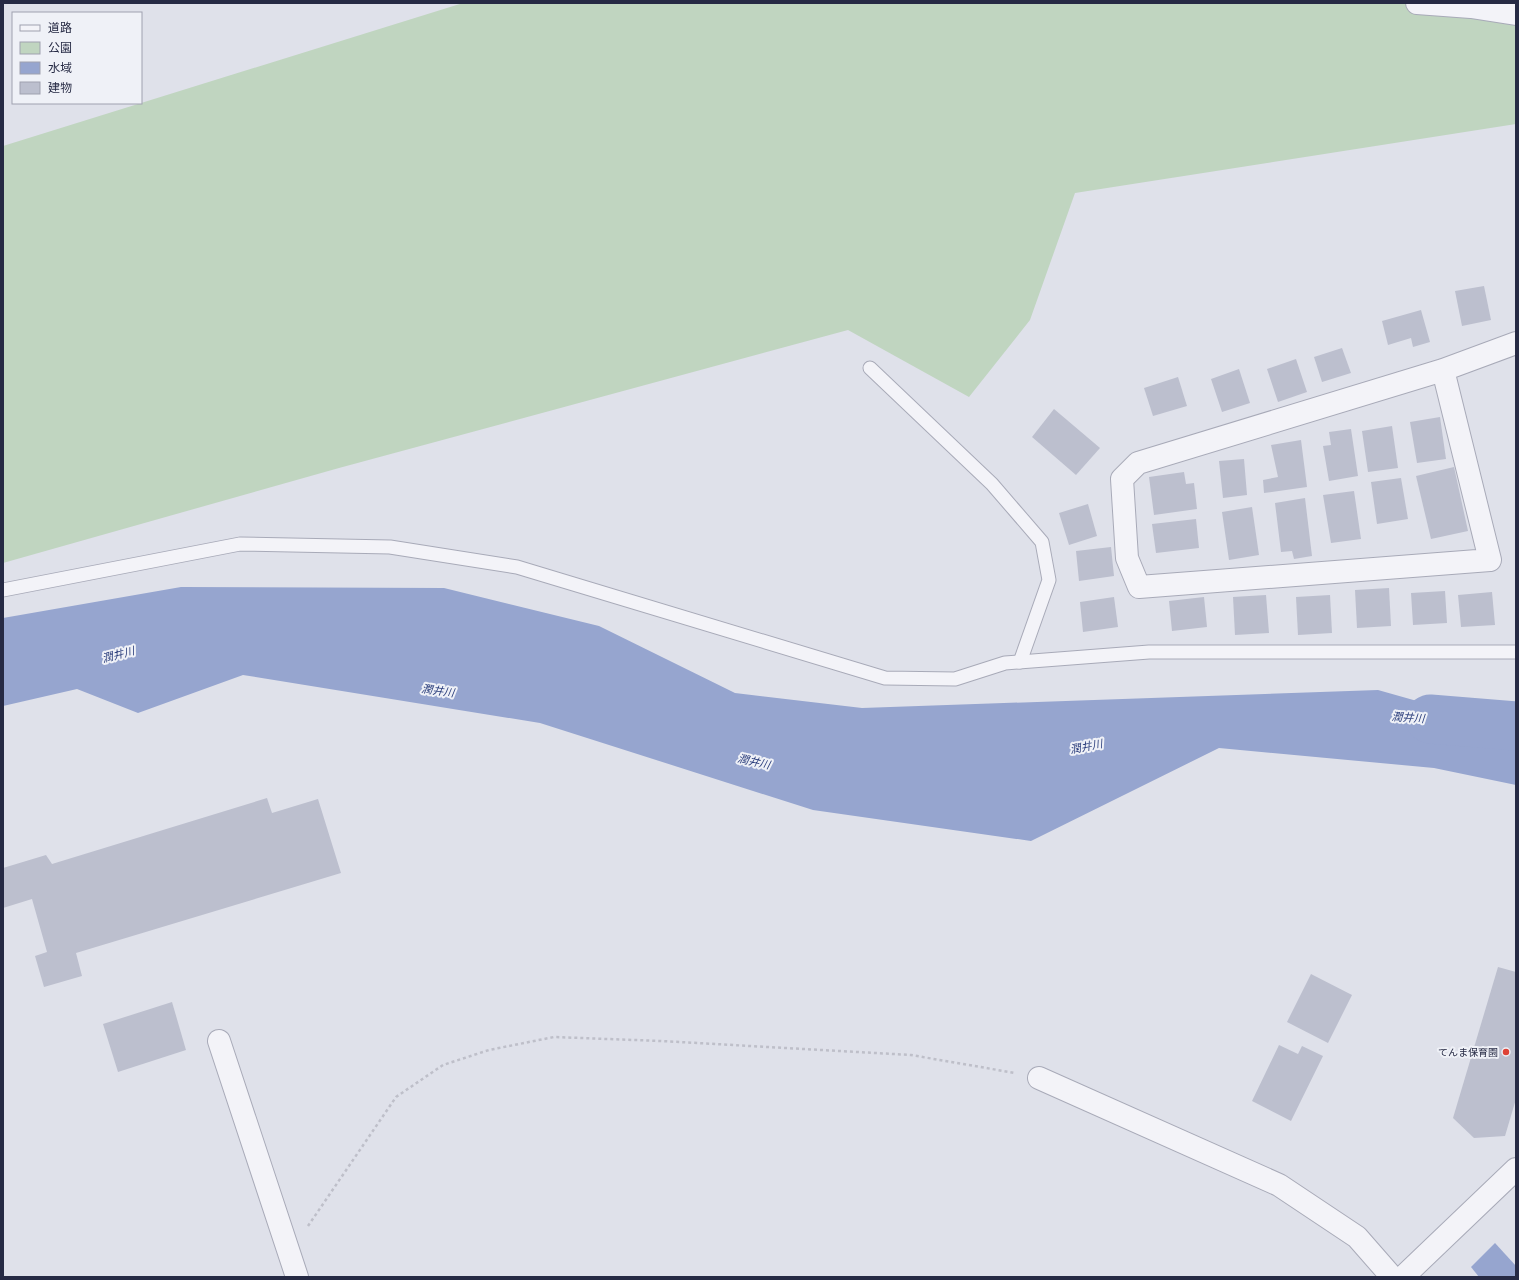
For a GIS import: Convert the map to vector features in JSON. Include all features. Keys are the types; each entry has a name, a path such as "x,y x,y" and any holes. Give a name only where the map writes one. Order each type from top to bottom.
{"street":[{"path":"1417,3 1470,7 1516,14"},
{"path":"1443,370 1490,560 1139,587 1127,558 1122,480 1138,463 1443,370 1516,343"},
{"path":"219,1041 297,1277"},
{"path":"1039,1078 1279,1185 1357,1237 1392,1277"},
{"path":"1403,1277 1516,1169"}],"lane":[{"path":"870,368 992,484 1042,542 1049,580 1020,662"},
{"path":"3,590 240,544 390,547 517,566 885,678 955,679 1005,663 1149,652 1516,652"}],"path":[{"path":"289,1253 396,1097 443,1065 489,1050 554,1037 661,1040 911,1055 1039,1078"}],"green space":[{"path":"463,3 1516,3 1516,124 1075,193 1030,320 969,397 848,330 339,468 3,563 3,146"}],"water":[{"path":"181,587 444,588 599,626 735,693 862,708 1378,690 1516,729 1516,785 1434,768 1219,748 1031,841 813,810 540,723 243,675 138,713 77,689 3,706 3,618"},
{"path":"1495,1243 1516,1266 1516,1277 1479,1277 1471,1267"}],"building":[{"path":"1484,286 1491,320 1462,326 1455,291"},
{"path":"1421,310 1430,342 1413,347 1411,338 1388,345 1382,321"},
{"path":"1342,348 1351,373 1322,382 1314,357"},
{"path":"1296,359 1307,392 1278,402 1267,369"},
{"path":"1239,369 1250,403 1222,412 1211,379"},
{"path":"1178,377 1187,406 1153,416 1144,388"},
{"path":"1054,409 1100,448 1076,475 1032,437"},
{"path":"1440,417 1446,459 1417,463 1410,422"},
{"path":"1392,426 1398,468 1368,472 1362,431"},
{"path":"1351,429 1358,476 1329,481 1323,446 1331,445 1329,432"},
{"path":"1301,440 1307,487 1264,493 1263,480 1278,477 1271,445"},
{"path":"1244,459 1247,495 1223,498 1219,461"},
{"path":"1454,467 1468,531 1431,539 1416,476"},
{"path":"1184,472 1186,484 1194,483 1197,509 1154,515 1149,477"},
{"path":"1401,478 1408,519 1377,524 1371,482"},
{"path":"1354,491 1361,539 1331,543 1323,495"},
{"path":"1305,498 1312,556 1294,559 1292,551 1281,552 1275,503"},
{"path":"1088,504 1097,536 1069,545 1059,513"},
{"path":"1252,507 1259,555 1229,560 1222,512"},
{"path":"1196,519 1199,548 1156,553 1152,524"},
{"path":"1111,547 1114,576 1079,581 1076,551"},
{"path":"1389,588 1391,626 1357,628 1355,590"},
{"path":"1445,591 1447,623 1413,625 1411,593"},
{"path":"1492,592 1495,625 1461,627 1458,595"},
{"path":"1266,595 1269,633 1235,635 1233,597"},
{"path":"1330,595 1332,633 1298,635 1296,597"},
{"path":"1114,597 1118,627 1083,632 1080,602"},
{"path":"1204,597 1207,627 1172,631 1169,601"},
{"path":"267,798 272,813 318,799 341,873 76,953 82,976 44,987 35,956 47,952 32,899 3,908 3,868 46,855 52,864"},
{"path":"1498,967 1516,972 1516,1099 1505,1136 1474,1138 1453,1118"},
{"path":"1311,974 1352,995 1328,1043 1287,1022"},
{"path":"172,1002 186,1050 118,1072 103,1024"},
{"path":"1279,1045 1298,1054 1302,1046 1323,1056 1291,1121 1252,1101"}],"waterway":[{"name":"潤井川","path":"1430,719 1516,726"}],"place":[{"name":"てんま保育園","path":"1506,1052"}]}
